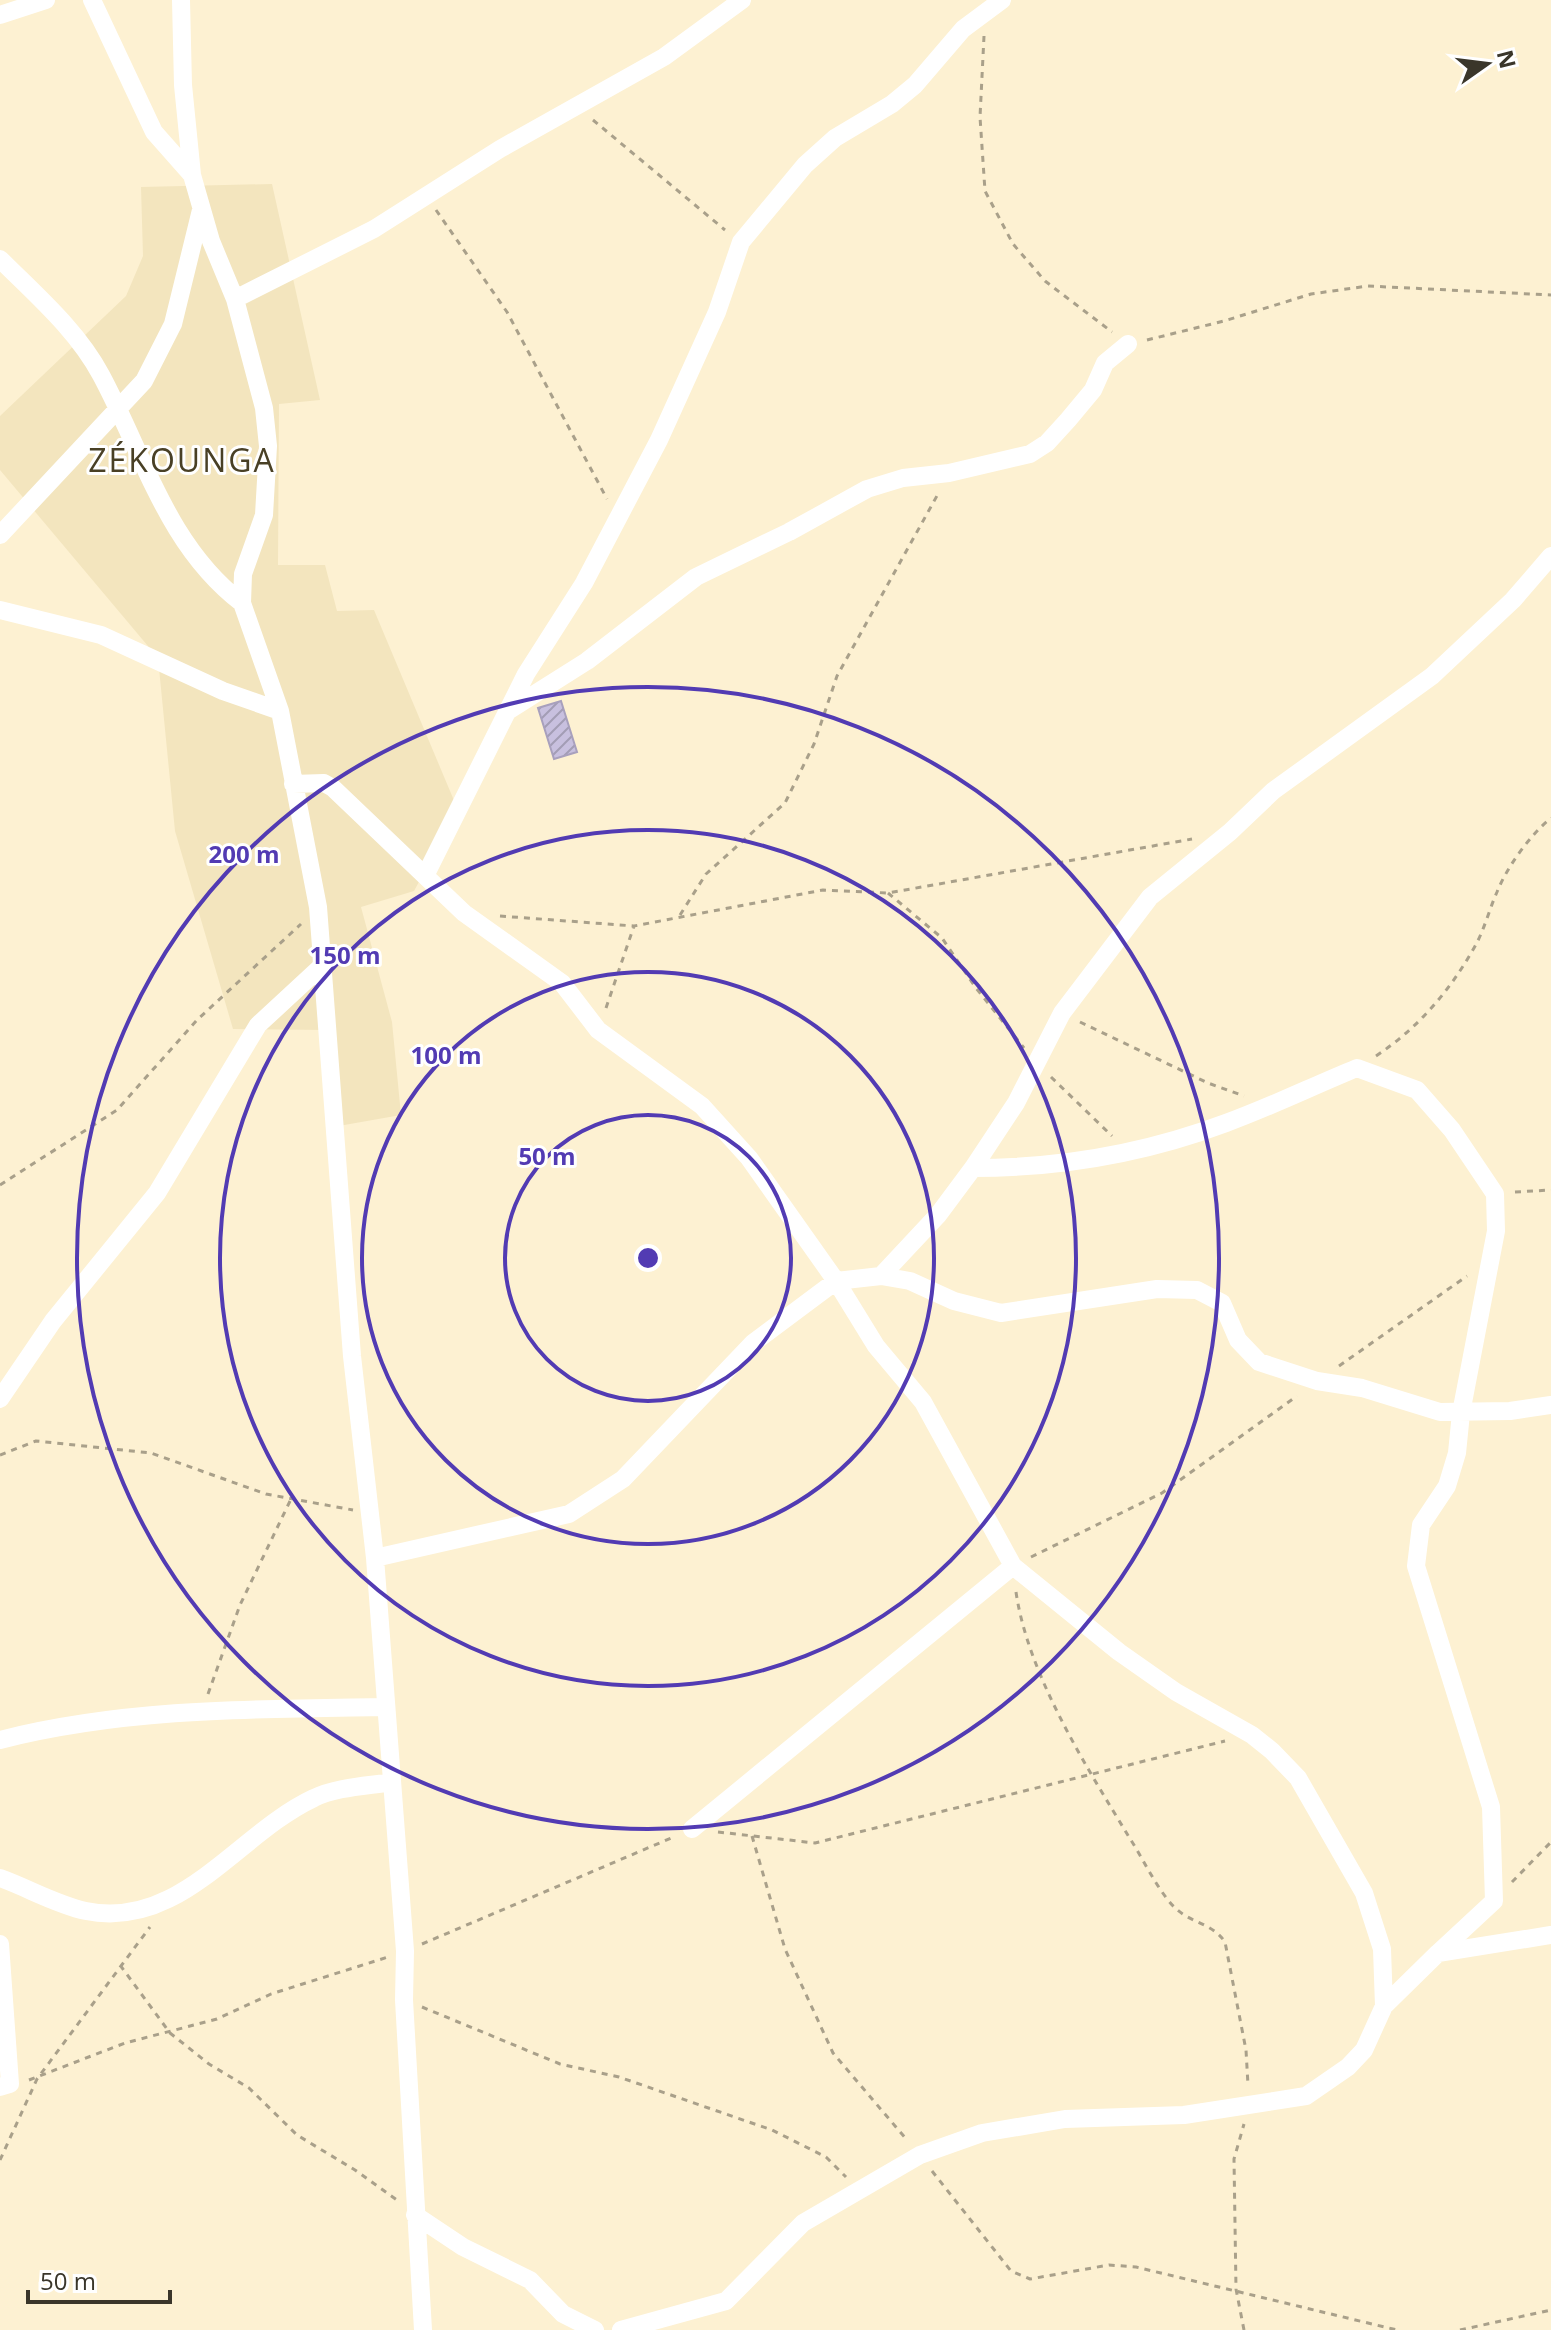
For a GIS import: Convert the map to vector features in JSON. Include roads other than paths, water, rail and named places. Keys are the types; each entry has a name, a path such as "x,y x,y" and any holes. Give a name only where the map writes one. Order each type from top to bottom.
{"street":[{"path":"0,15 46,0"},
{"path":"92,0 154,132 192,175"},
{"path":"181,0 183,85 192,175 258,376 268,446 264,515 243,574 242,603 280,711 318,907 325,963 328,1062 368,1513 375,1558 405,1951 404,2000 423,2330"},
{"path":"235,299 374,229 424,194 664,57 742,0"},
{"path":"426,874 526,674 584,583 659,440 711,326 741,242 805,165 835,138 903,94 963,29 1002,0"},
{"path":"0,535 144,381 173,324 202,207"},
{"path":"0,259 75,337 100,374 168,515 195,559 214,581 242,603"},
{"path":"508,711 587,661 696,577 789,532 867,489 903,478 949,473 1030,454 1047,443 1093,390 1105,363 1128,344"},
{"path":"881,1276 938,1215 973,1168 1036,1064 1062,1013 1150,897 1230,832 1273,791 1432,676 1513,600 1551,556"},
{"path":"0,610 101,635 223,691 280,711"},
{"path":"293,784 324,783 333,788 464,913 562,983 598,1030 684,1089 749,1158 836,1281 876,1346 923,1402 1016,1569 1142,1668 1252,1735 1298,1778 1364,1893 1382,1949 1384,2006"},
{"path":"0,1399 53,1321 157,1193 258,1025 325,963"},
{"path":"621,2330 726,2301 803,2223 858,2188 920,2155 982,2133 1065,2119 1184,2115 1306,2096 1331,2080 1364,2050 1384,2006 1494,1901 1491,1807 1416,1566 1421,1525 1447,1486 1457,1453 1461,1413 1496,1231 1495,1194 1452,1130 1417,1090 1357,1068 1225,1124 1127,1152 1025,1168 973,1168"},
{"path":"375,1558 569,1514 623,1479 753,1343 836,1281 881,1276 910,1281 954,1301 1001,1313 1157,1289 1197,1290 1222,1303 1238,1340 1259,1362 1317,1381 1362,1388 1440,1412 1551,1405"},
{"path":"692,1829 1016,1569"},
{"path":"0,1740 43,1729 136,1715 385,1707"},
{"path":"1,1882 86,1911 137,1912 182,1894 275,1820 318,1796 392,1782"},
{"path":"1438,1953 1551,1935"},
{"path":"0,1944 5,2085"},
{"path":"415,2215 463,2247 530,2280 563,2314 595,2330"}],"district":[{"name":"ZÉKOUNGA","path":"182,461"}]}
